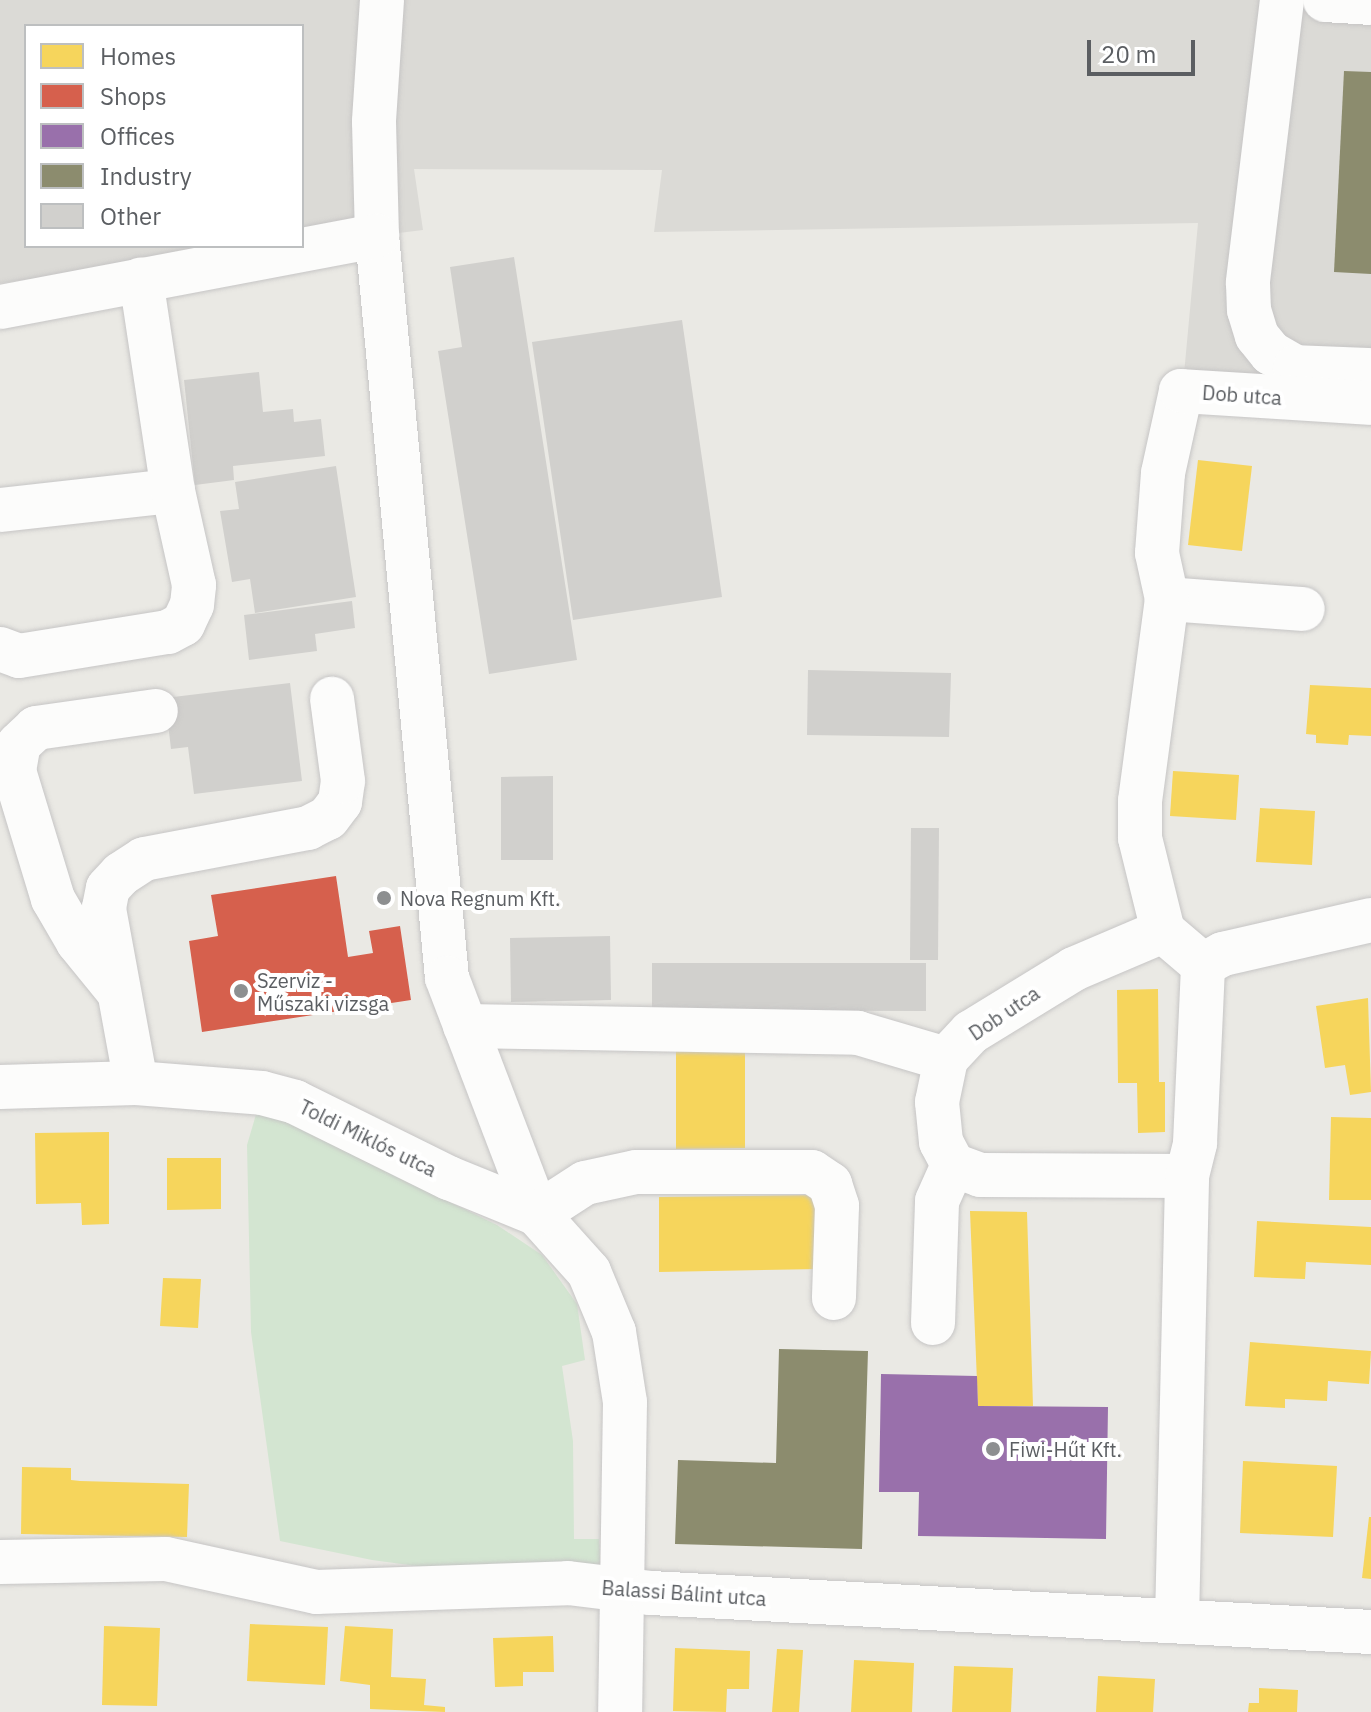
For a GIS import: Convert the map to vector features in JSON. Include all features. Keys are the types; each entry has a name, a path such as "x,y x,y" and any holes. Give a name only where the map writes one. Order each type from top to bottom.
{"street":[{"name":"Toldi Miklós utca","path":"382,0 374,122 377,236 447,978 537,1214 589,1272 614,1332 625,1402 620,1712"},
{"path":"1282,0 1248,283 1249,310 1257,336 1271,353 1295,367 1371,370"},
{"path":"1325,0 1371,3"},
{"path":"0,307 377,236"},
{"path":"0,649 19,656 168,632 183,624 192,605 194,585 173,491 141,279"},
{"name":"Dob utca","path":"946,1059 971,1032 1021,999 1113,950 1163,931 1145,868 1140,801 1167,599 1157,553 1163,473 1181,391 1371,403"},
{"path":"0,510 173,491"},
{"path":"1167,599 1303,609"},
{"path":"136,1083 104,908 108,888 121,874 144,859 308,828 328,818 340,802 343,781 332,699"},
{"path":"118,992 78,942 53,899 14,771 19,744 36,728 156,711"},
{"path":"1203,965 1223,954 1371,920"},
{"path":"1163,931 1203,965"},
{"path":"1177,1621 1187,1176 1195,1143 1203,965"},
{"path":"465,1026 858,1033 946,1059 937,1102 941,1142 953,1165 980,1175 1187,1176"},
{"name":"Toldi Miklós utca","path":"0,1087 136,1083 262,1093 295,1102 449,1178 537,1214"},
{"path":"933,1323 937,1201 953,1165"},
{"path":"537,1214 585,1183 636,1172 812,1172 830,1184 837,1206 834,1298"},
{"name":"Balassi Bálint utca","path":"0,1562 166,1559 316,1592 568,1583 621,1589 1371,1632"}],"shaded area":[{"path":"0,0 1371,0 1371,398 1183,385 1198,223 654,232 662,170 414,169 423,230 304,245 304,24 24,24 24,248 278,248 0,283"}],"green space":[{"path":"257,1111 279,1111 376,1166 497,1225 542,1255 577,1304 585,1360 562,1366 573,1441 574,1539 599,1539 601,1574 462,1572 372,1560 280,1541 251,1332 247,1145"}],"building: Homes":[{"path":"1198,460 1252,466 1242,551 1188,545"},
{"path":"1310,685 1371,688 1371,736 1349,735 1348,745 1316,743 1316,735 1306,734"},
{"path":"1173,771 1239,775 1236,820 1170,816"},
{"path":"1260,808 1315,811 1312,865 1256,862"},
{"path":"1158,989 1159,1082 1165,1082 1165,1132 1138,1133 1137,1083 1118,1083 1117,990"},
{"path":"1368,998 1371,1092 1350,1095 1345,1065 1325,1068 1316,1006"},
{"path":"745,1045 745,1148 676,1149 676,1046"},
{"path":"1331,1117 1371,1118 1371,1200 1329,1200"},
{"path":"109,1132 109,1224 82,1225 81,1203 36,1204 35,1133"},
{"path":"167,1158 221,1158 221,1209 167,1210"},
{"path":"818,1195 819,1269 659,1272 659,1197"},
{"path":"970,1211 1027,1212 1033,1406 978,1406"},
{"path":"1257,1221 1371,1227 1371,1265 1306,1262 1305,1279 1254,1277"},
{"path":"163,1278 201,1279 198,1328 160,1326"},
{"path":"1250,1342 1371,1351 1369,1384 1328,1381 1327,1401 1285,1399 1285,1408 1245,1406"},
{"path":"1243,1461 1337,1466 1333,1537 1240,1533"},
{"path":"22,1467 71,1468 71,1480 80,1481 189,1484 187,1537 21,1534"},
{"path":"1371,1517 1371,1579 1362,1578"},
{"path":"250,1624 328,1627 325,1685 247,1681"},
{"path":"104,1626 160,1628 157,1706 102,1705"},
{"path":"345,1626 393,1629 391,1677 426,1679 424,1705 445,1707 445,1712 370,1709 370,1685 340,1681"},
{"path":"553,1636 554,1672 523,1672 523,1686 495,1687 493,1638"},
{"path":"675,1648 750,1651 749,1689 727,1689 726,1712 673,1711"},
{"path":"777,1649 803,1650 799,1712 772,1712"},
{"path":"854,1660 914,1663 912,1712 851,1712"},
{"path":"954,1666 1013,1668 1011,1712 952,1712"},
{"path":"1098,1676 1155,1679 1153,1712 1096,1712"},
{"path":"1259,1688 1298,1690 1297,1712 1248,1712 1249,1703 1259,1703"}],"building: Shops":[{"path":"336,876 348,957 373,953 369,931 400,926 411,1000 202,1032 189,941 218,936 211,895"}],"building: Offices":[{"name":"Fiwi-Hűt Kft.","path":"881,1374 977,1376 978,1406 1108,1407 1106,1539 918,1536 919,1492 879,1492"}],"building: Industry":[{"path":"1344,71 1371,72 1371,274 1334,272"},
{"path":"779,1349 868,1351 862,1549 675,1544 678,1460 776,1463"}],"building: Other":[{"path":"514,257 577,660 489,674 438,351 462,347 450,267"},
{"path":"682,320 722,597 573,620 532,342"},
{"path":"259,372 263,412 293,409 294,422 321,419 325,456 233,466 234,480 195,485 184,380"},
{"path":"336,466 356,597 255,613 250,579 232,582 220,511 239,509 235,482"},
{"path":"352,601 355,628 315,634 317,651 249,660 244,615"},
{"path":"808,670 951,673 949,737 807,735"},
{"path":"290,683 302,781 194,794 188,747 171,749 165,698"},
{"path":"553,776 553,860 501,860 501,777"},
{"path":"911,828 939,828 938,960 910,960"},
{"path":"610,936 611,1000 511,1002 510,938"},
{"path":"652,963 926,963 926,1011 652,1010"}],"place":[{"name":"Nova Regnum Kft.","path":"384,898"},
{"name":"Szerviz - Műszaki vizsga","path":"241,991"},
{"name":"Fiwi-Hűt Kft.","path":"993,1449"}]}
